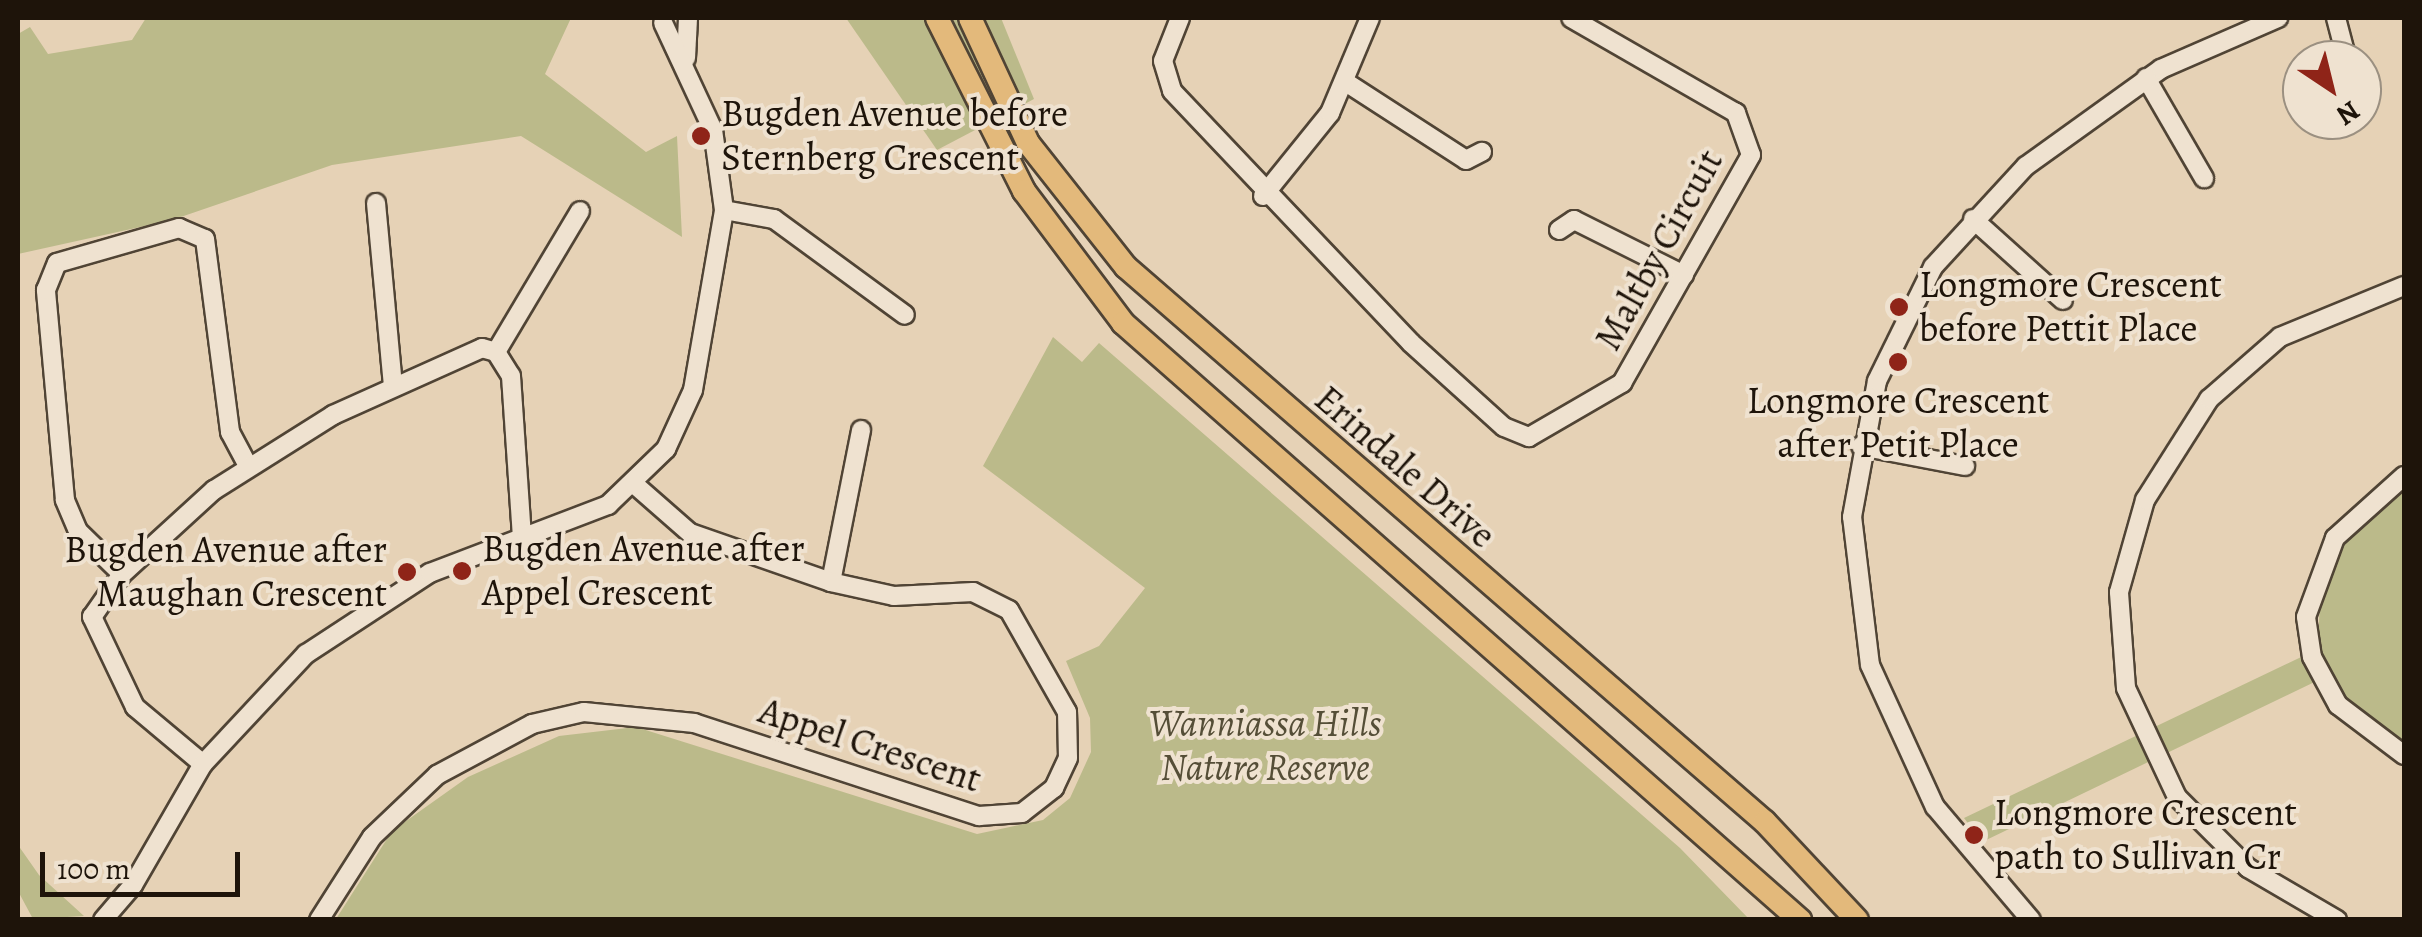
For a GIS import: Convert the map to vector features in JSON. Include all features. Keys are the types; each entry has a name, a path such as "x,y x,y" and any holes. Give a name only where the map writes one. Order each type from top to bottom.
{"main road":[{"path":"937,18 1024,191 1123,324 1810,920"},
{"name":"Erindale Drive","path":"970,18 1028,143 1126,267 1741,801 1857,920"},
{"path":"1732,852 1800,920"}],"street":[{"path":"657,19 687,18 687,63"},
{"name":"Maltby Circuit","path":"1180,18 1164,73 1263,196 1420,351 1504,427 1529,437 1622,384 1751,155 1744,122 1572,18"},
{"path":"1263,196 1316,134 1344,81 1370,18"},
{"path":"2030,920 1950,828 1887,714 1852,566 1861,446 1901,322 1973,219 2072,128 2146,78 2273,18"},
{"path":"103,920 134,885 203,764 334,631 421,578 522,536 578,520 634,484 666,449 694,390 724,210 716,138 687,63 657,19"},
{"path":"2146,78 2204,178"},
{"path":"1344,81 1471,163"},
{"path":"376,203 393,386"},
{"path":"724,210 774,219 905,315"},
{"path":"496,352 580,211"},
{"path":"1568,217 1684,275"},
{"path":"1973,219 2063,300"},
{"path":"122,574 78,531 66,500 46,290 57,263 179,228 205,239 230,432 248,466"},
{"path":"2337,920 2248,868 2177,797 2126,688 2118,592 2145,500 2209,398 2280,337 2404,286"},
{"path":"203,764 144,718 94,627 96,602 122,574 248,466 393,386 468,351 496,352"},
{"path":"496,352 511,376 522,536"},
{"path":"831,582 861,430"},
{"path":"1861,446 1966,466"},
{"path":"2404,476 2335,538 2306,617 2312,656 2338,706 2404,754"},
{"name":"Appel Crescent","path":"319,920 372,838 428,782 496,740 584,712 694,723 979,816 1022,813 1054,788 1068,758 1067,712 1017,618 973,592 894,596 831,582 690,534 634,484"}],"green space":[{"path":"146,18 571,18 545,74 646,152 677,136 682,237 521,136 332,165 172,220 18,254 18,34 30,27 48,54 132,40"},
{"path":"846,18 1001,18 1034,99 937,150"},
{"name":"Wanniassa Hills Nature Reserve","path":"1053,337 1082,362 1099,343 1680,848 1749,919 336,919 392,831 468,777 559,736 636,727 977,834 1043,820 1070,798 1091,752 1090,718 1066,661 1099,646 1145,588 983,466"},
{"path":"2404,487 2404,748 2359,719 2327,676 1982,842 1964,818 2318,649 2320,597 2339,550"},
{"path":"18,845 39,875 84,916 33,919 18,891"}],"place":[{"name":"Bugden Avenue before Sternberg Crescent","path":"701,136"},
{"name":"Longmore Crescent before Pettit Place","path":"1899,307"},
{"name":"Longmore Crescent after Petit Place","path":"1898,362"},
{"name":"Bugden Avenue after Appel Crescent","path":"462,571"},
{"name":"Bugden Avenue after Maughan Crescent","path":"407,572"},
{"name":"Longmore Crescent path to Sullivan Cr","path":"1974,835"}]}
